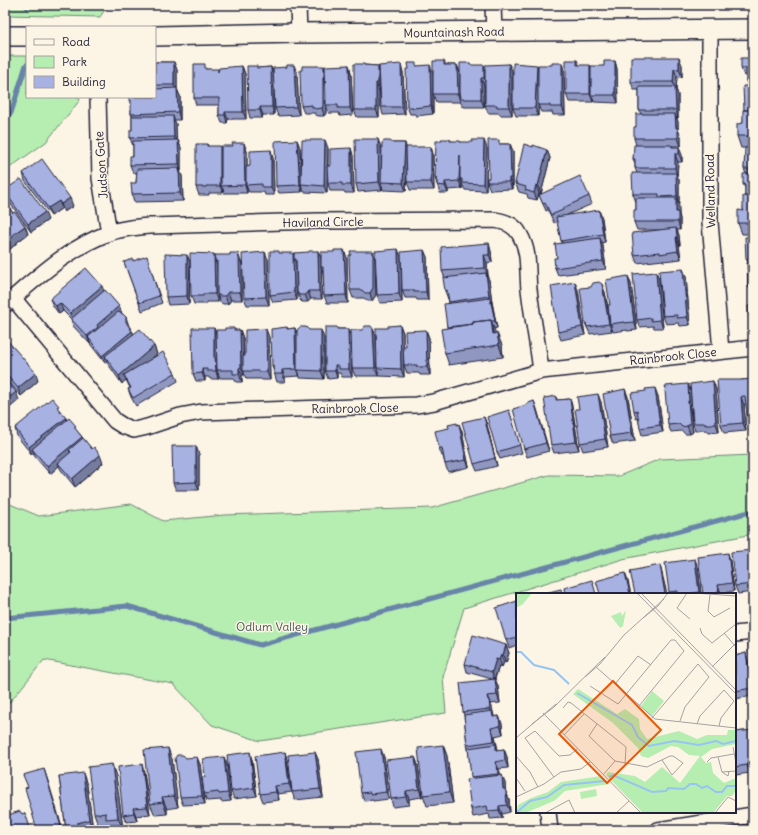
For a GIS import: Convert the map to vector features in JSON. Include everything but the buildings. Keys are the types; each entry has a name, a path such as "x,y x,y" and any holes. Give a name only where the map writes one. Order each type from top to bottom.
{"street":[{"path":"298,5 299,33"},
{"path":"493,5 494,31"},
{"name":"Mountainash Road","path":"156,36 299,33 753,29"},
{"name":"Welland Road","path":"710,30 710,222 721,351"},
{"path":"5,36 26,36"},
{"name":"Judson Gate","path":"98,98 100,178 109,233"},
{"name":"Haviland Circle","path":"9,301 56,262 80,246 109,233 136,227 318,221 495,220 505,222 520,233 527,251 529,289 541,371"},
{"name":"Rainbrook Close","path":"9,301 115,421 134,430 180,416 201,412 416,405 434,402 541,371 753,348"},
{"path":"736,634 753,632"},
{"path":"548,813 550,830"},
{"path":"658,830 718,826 753,815"}],"green space":[{"path":"5,5 108,5 100,17 5,15"},
{"path":"5,56 26,56 26,98 79,98 80,100 46,142 5,171"},
{"name":"Odlum Valley","path":"753,455 753,534 623,559 464,608 443,677 446,713 260,741 212,725 173,684 44,660 5,708 5,502 39,516 131,504 163,521 224,515 432,508 549,475 619,476 660,459"}],"waterway":[{"path":"5,116 11,113 26,65"},
{"path":"5,618 127,606 260,645 753,511"}]}
